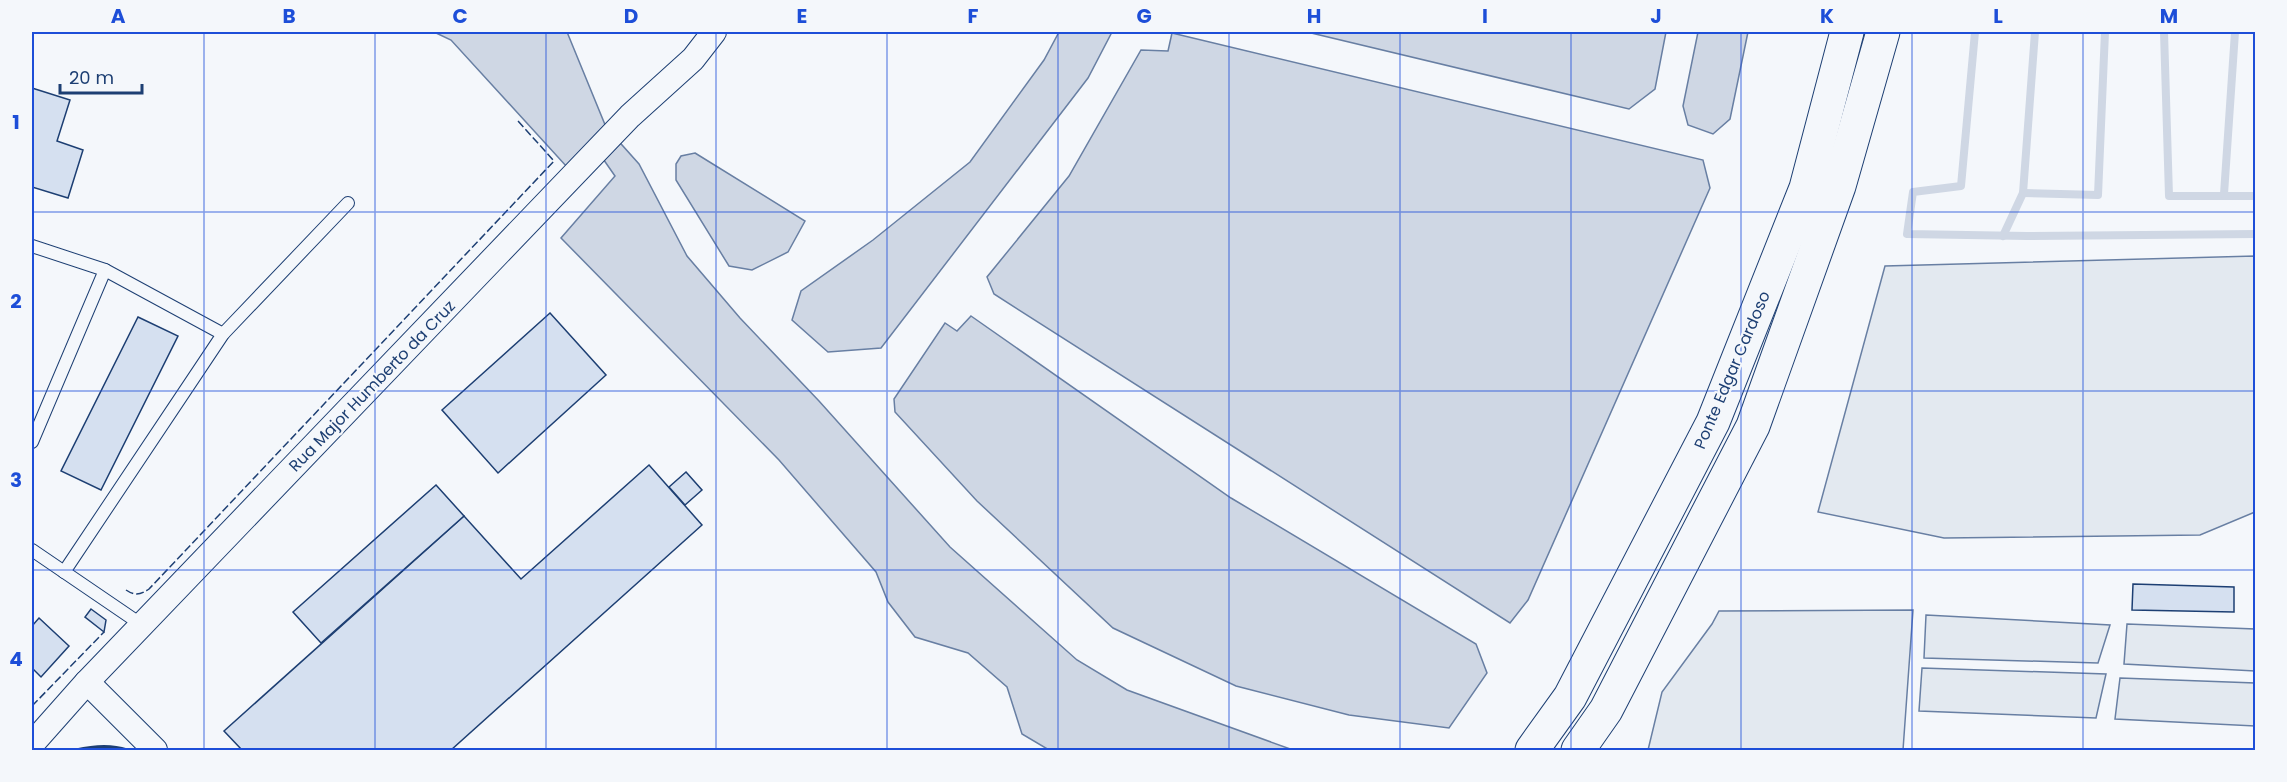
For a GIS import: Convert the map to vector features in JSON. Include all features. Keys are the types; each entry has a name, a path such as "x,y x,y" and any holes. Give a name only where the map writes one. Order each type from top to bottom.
{"main road":[{"name":"Ponte Edgar Cardoso","path":"1532,750 1570,697 1713,422 1806,188 1847,32"},
{"name":"Ponte Edgar Cardoso","path":"1578,750 1606,711 1753,426 1839,186 1883,32"}],"street":[{"name":"Rua Major Humberto da Cruz","path":"32,744 87,682 630,116 693,59 714,32"},
{"path":"87,682 155,750"}],"lane":[{"path":"64,572 223,334 348,203"},
{"path":"32,246 105,270 223,334"},
{"path":"32,442 105,270"},
{"path":"32,550 142,625"}],"shaded area":[{"path":"434,32 567,32 606,127 639,164 687,256 740,318 819,401 950,547 1077,660 1127,690 1293,750 1049,750 1022,734 1007,687 968,653 915,637 888,602 876,572 779,460 561,238 615,176 592,143 567,167 451,40"},
{"path":"1059,32 1112,32 1088,78 881,348 828,352 792,320 801,291 873,240 970,162 1044,60"},
{"path":"1307,32 1666,32 1655,89 1629,109"},
{"path":"1698,32 1748,32 1730,119 1713,134 1688,125 1683,106"},
{"path":"1172,33 1703,160 1710,188 1528,600 1510,623 994,294 987,277 1069,176 1141,50 1168,51"},
{"path":"695,153 805,221 788,252 752,270 729,266 676,180 676,164 681,156"},
{"path":"2255,256 2255,512 2200,535 1944,538 1818,512 1885,266"},
{"path":"971,316 1231,498 1476,644 1487,673 1449,728 1349,715 1236,686 1113,628 977,501 895,412 894,399 945,323 957,331"},
{"path":"1913,610 1903,750 1648,750 1662,692 1719,611"},
{"path":"1926,615 2110,625 2098,663 1924,658"},
{"path":"2127,624 2255,629 2255,671 2124,664"},
{"path":"1922,668 2106,674 2096,718 1919,711"},
{"path":"2120,678 2255,683 2255,726 2115,719"}],"building":[{"path":"32,88 70,100 57,141 83,150 68,198 32,187"},
{"path":"550,313 606,375 498,473 442,410"},
{"path":"138,317 178,336 101,490 61,471"},
{"path":"649,465 702,525 451,750 242,750 224,731 464,516 521,579"},
{"path":"686,472 702,490 685,505 669,487"},
{"path":"436,485 464,516 321,643 293,612"},
{"path":"2133,584 2234,587 2234,612 2132,610"},
{"path":"91,609 106,620 104,632 85,617"},
{"path":"39,618 69,646 41,677 32,668 32,626"}],"waterway":[{"path":"1975,32 1961,186 1913,192 1907,234 2027,236 2256,234"},
{"path":"2003,236 2023,193 2035,32"},
{"path":"2023,193 2098,195 2105,32"},
{"path":"2164,32 2169,196 2256,196"},
{"path":"2224,194 2235,32"}],"fence":[{"path":"126,590 138,594 149,589 554,161 518,121"},
{"path":"32,706 104,632"}],"wall":[{"path":"76,750 101,746 127,750"}]}
